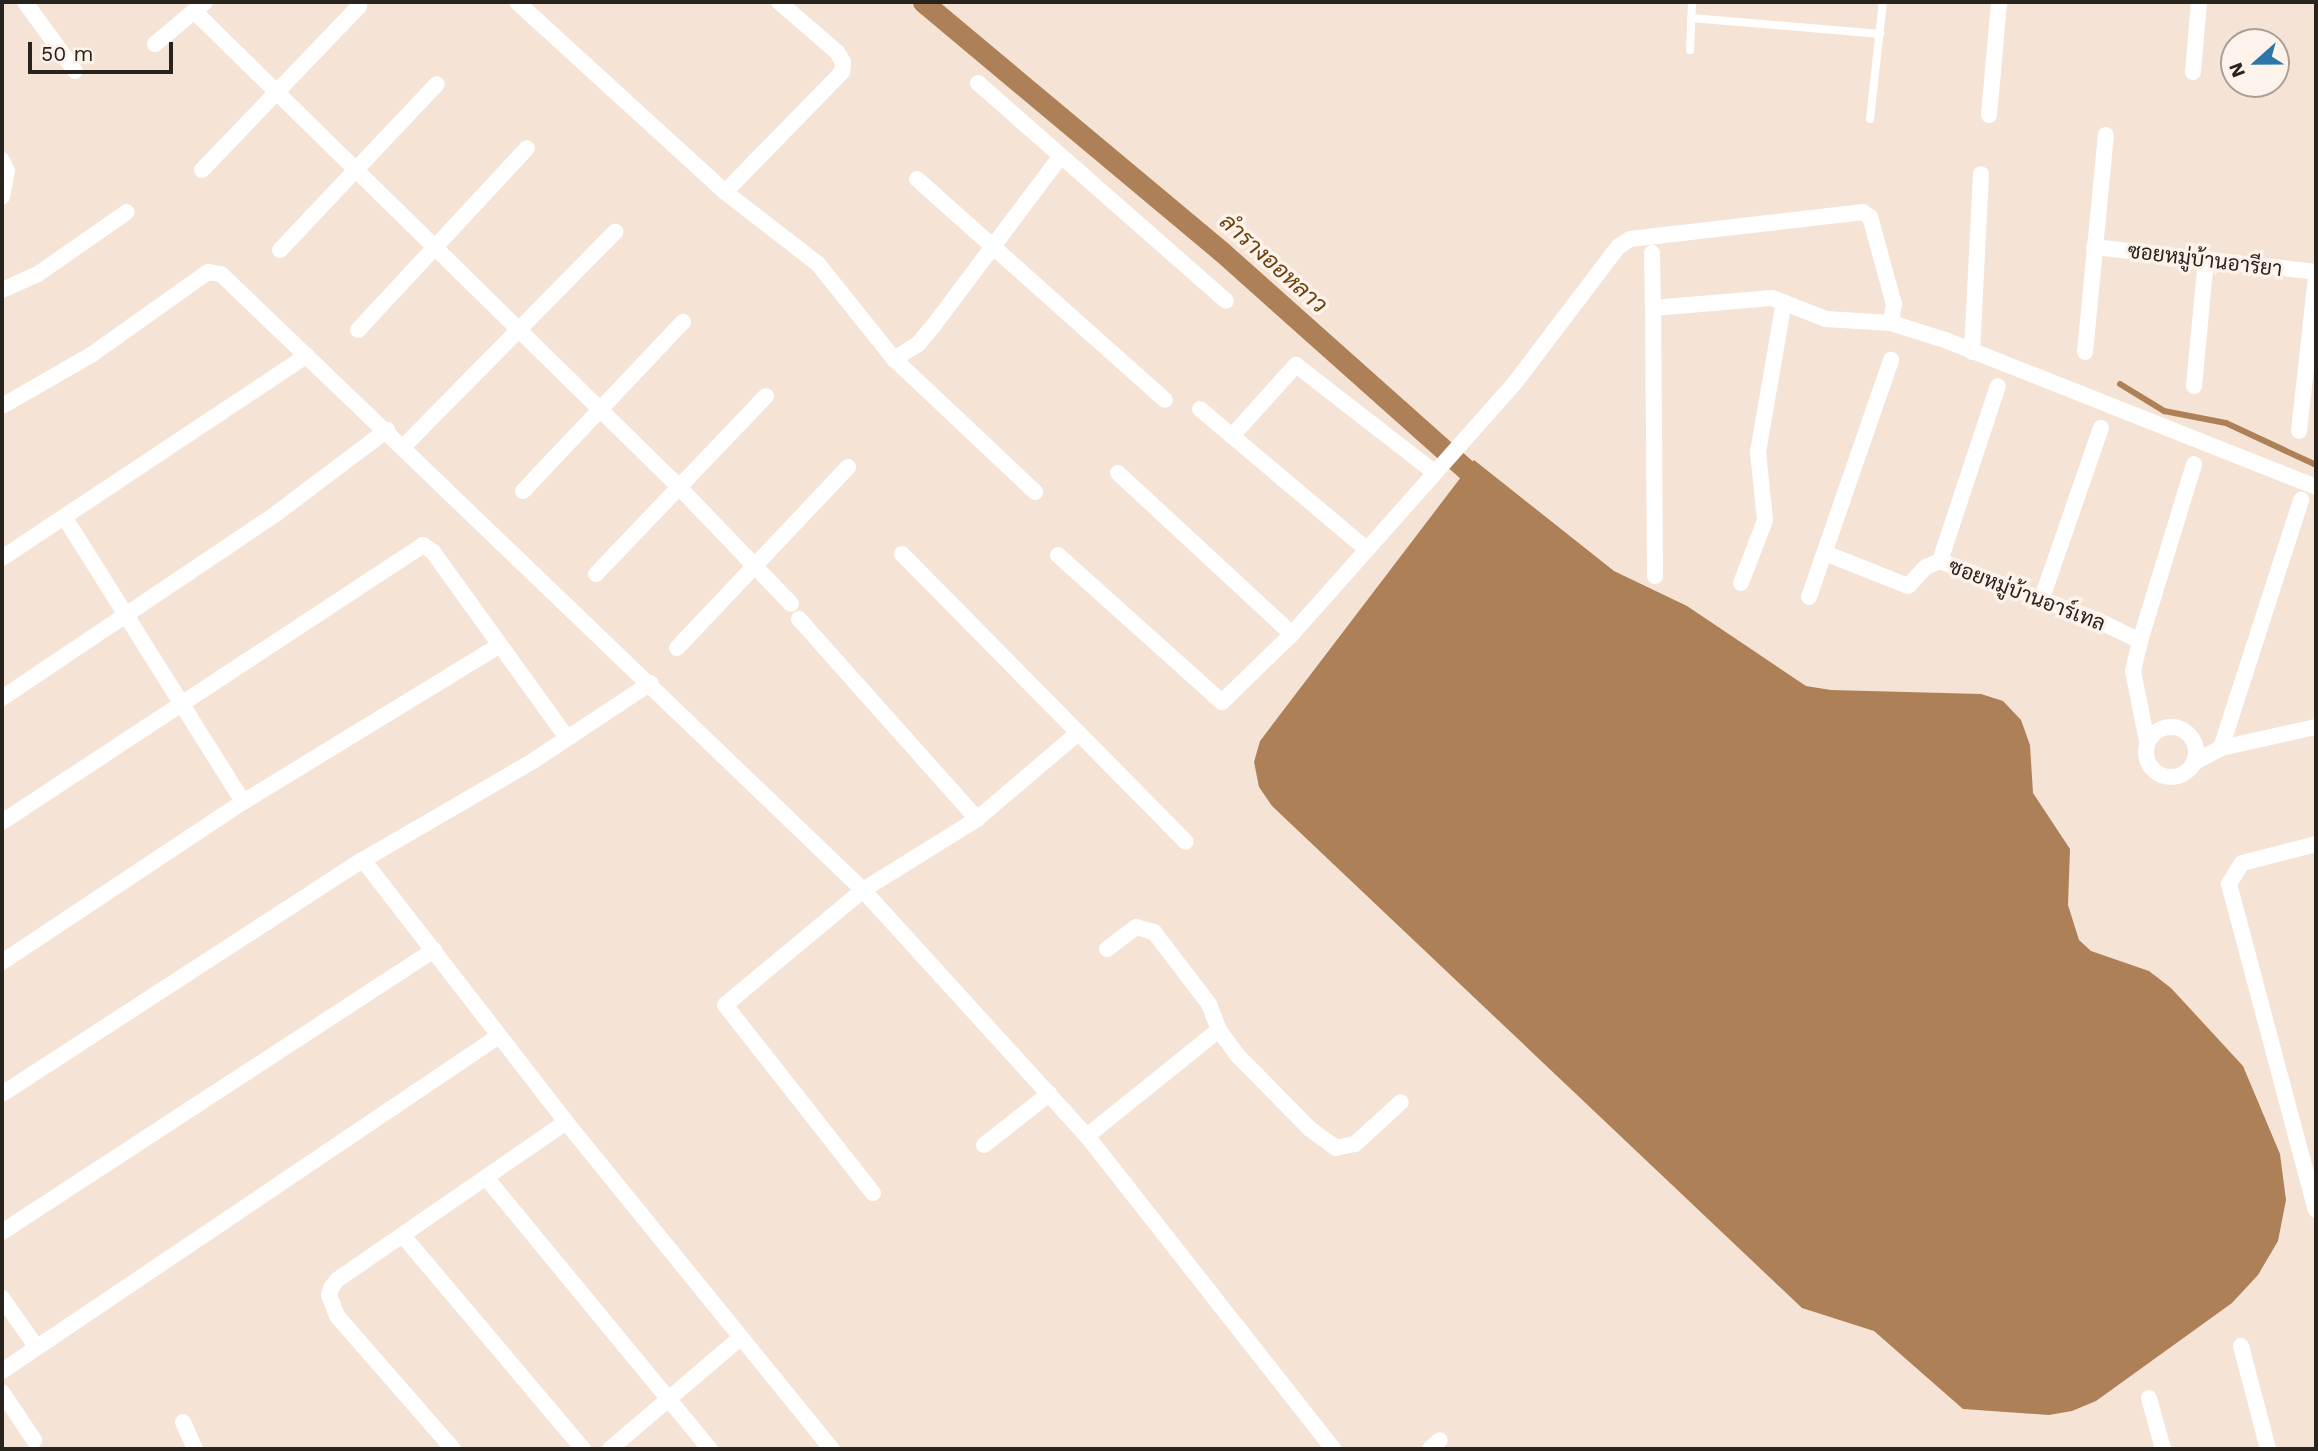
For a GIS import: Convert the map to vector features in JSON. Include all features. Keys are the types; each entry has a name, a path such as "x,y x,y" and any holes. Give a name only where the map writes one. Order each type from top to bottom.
{"street":[{"path":"25,2 75,71"},
{"path":"517,2 725,191 818,264 894,359 1035,492"},
{"path":"725,191 842,72 843,62 837,52 779,2"},
{"path":"1989,115 1999,2"},
{"path":"2193,72 2199,2"},
{"path":"155,44 200,6 279,94 678,486 791,604"},
{"path":"202,170 279,94 359,6"},
{"path":"978,83 1226,301"},
{"path":"280,250 438,84"},
{"path":"2085,352 2106,135"},
{"path":"358,330 527,148"},
{"path":"894,359 918,344 1061,156"},
{"path":"2,160 7,171 2,197"},
{"path":"1972,352 1981,174"},
{"path":"917,179 1165,400"},
{"path":"2,290 37,274 127,212"},
{"path":"1058,555 1222,702 1292,634 1514,384 1618,247 1630,239 1863,212 1870,218 1894,304 1891,323"},
{"path":"404,446 517,327 615,232"},
{"name":"ซอยหมู่บ้านอารียา","path":"2094,247 2316,274"},
{"path":"1651,253 1655,576"},
{"path":"2194,386 2206,260"},
{"path":"2,406 91,355 211,271 221,274 404,446 863,890 1087,1136 1333,1449"},
{"path":"2300,431 2316,274"},
{"path":"1653,308 1772,298 1826,318 1891,323 1972,352 2316,487"},
{"path":"1741,583 1765,520 1758,452 1784,302"},
{"path":"523,491 597,409 683,322"},
{"path":"2,558 307,355"},
{"path":"1809,597 1891,360"},
{"path":"1232,436 1296,365 1434,472"},
{"path":"1940,561 1998,386"},
{"path":"596,574 766,396"},
{"path":"1200,409 1366,550"},
{"path":"2042,598 2101,428"},
{"path":"2,698 277,513 387,430"},
{"path":"2194,464 2133,671 2147,741 2146,757 2158,774 2179,776 2195,762 2221,748 2316,727"},
{"path":"677,648 753,563 848,467"},
{"path":"1118,473 1292,634"},
{"path":"2221,748 2301,500"},
{"path":"65,518 243,802"},
{"path":"2,822 423,545 433,552 567,738"},
{"name":"ซอยหมู่บ้านอาร์เทล","path":"1825,553 1908,586 1926,567 1940,561 2042,598 2140,641"},
{"path":"902,554 1186,842"},
{"path":"800,619 977,819"},
{"path":"2,962 243,802 499,646"},
{"path":"2,1094 363,860 567,738 651,683"},
{"path":"2147,741 2162,728 2183,730 2193,740 2195,762"},
{"path":"873,1193 725,1005 863,890 977,819 1078,733"},
{"path":"2316,844 2242,863 2229,884 2316,1210"},
{"path":"363,860 566,1122 739,1339 832,1449"},
{"path":"1107,949 1136,927 1154,932 1209,1004 1219,1030 1310,1129 1336,1148 1355,1144 1401,1102"},
{"path":"2,1232 434,950"},
{"path":"1087,1136 1219,1030"},
{"path":"2,1371 35,1345 499,1036"},
{"path":"984,1145 1049,1094"},
{"path":"453,1449 331,1307 329,1295 337,1280 488,1180 566,1122"},
{"path":"488,1180 710,1449"},
{"path":"404,1237 583,1449"},
{"path":"2,1297 35,1345"},
{"path":"610,1449 670,1401 739,1339"},
{"path":"2241,1346 2268,1449"},
{"path":"2,1392 34,1440"},
{"path":"2149,1398 2163,1449"},
{"path":"183,1422 195,1449"}],"lane":[{"path":"1690,50 1692,2"},
{"path":"1870,119 1883,2"},
{"path":"1691,18 1880,34"}],"shaded area":[{"path":"1474,460 1614,571 1687,606 1806,686 1831,690 1981,694 2003,701 2021,720 2030,745 2033,793 2070,849 2068,905 2079,940 2091,951 2149,971 2171,988 2243,1066 2280,1154 2286,1200 2278,1241 2258,1275 2232,1303 2096,1401 2072,1411 2049,1415 1963,1409 1874,1331 1802,1308 1272,806 1259,787 1254,762 1260,741"}],"waterway":[{"name":"ลำรางออหลาว","path":"923,2 1222,252 1486,487"},
{"path":"2120,384 2164,411 2226,423 2316,465"}]}
